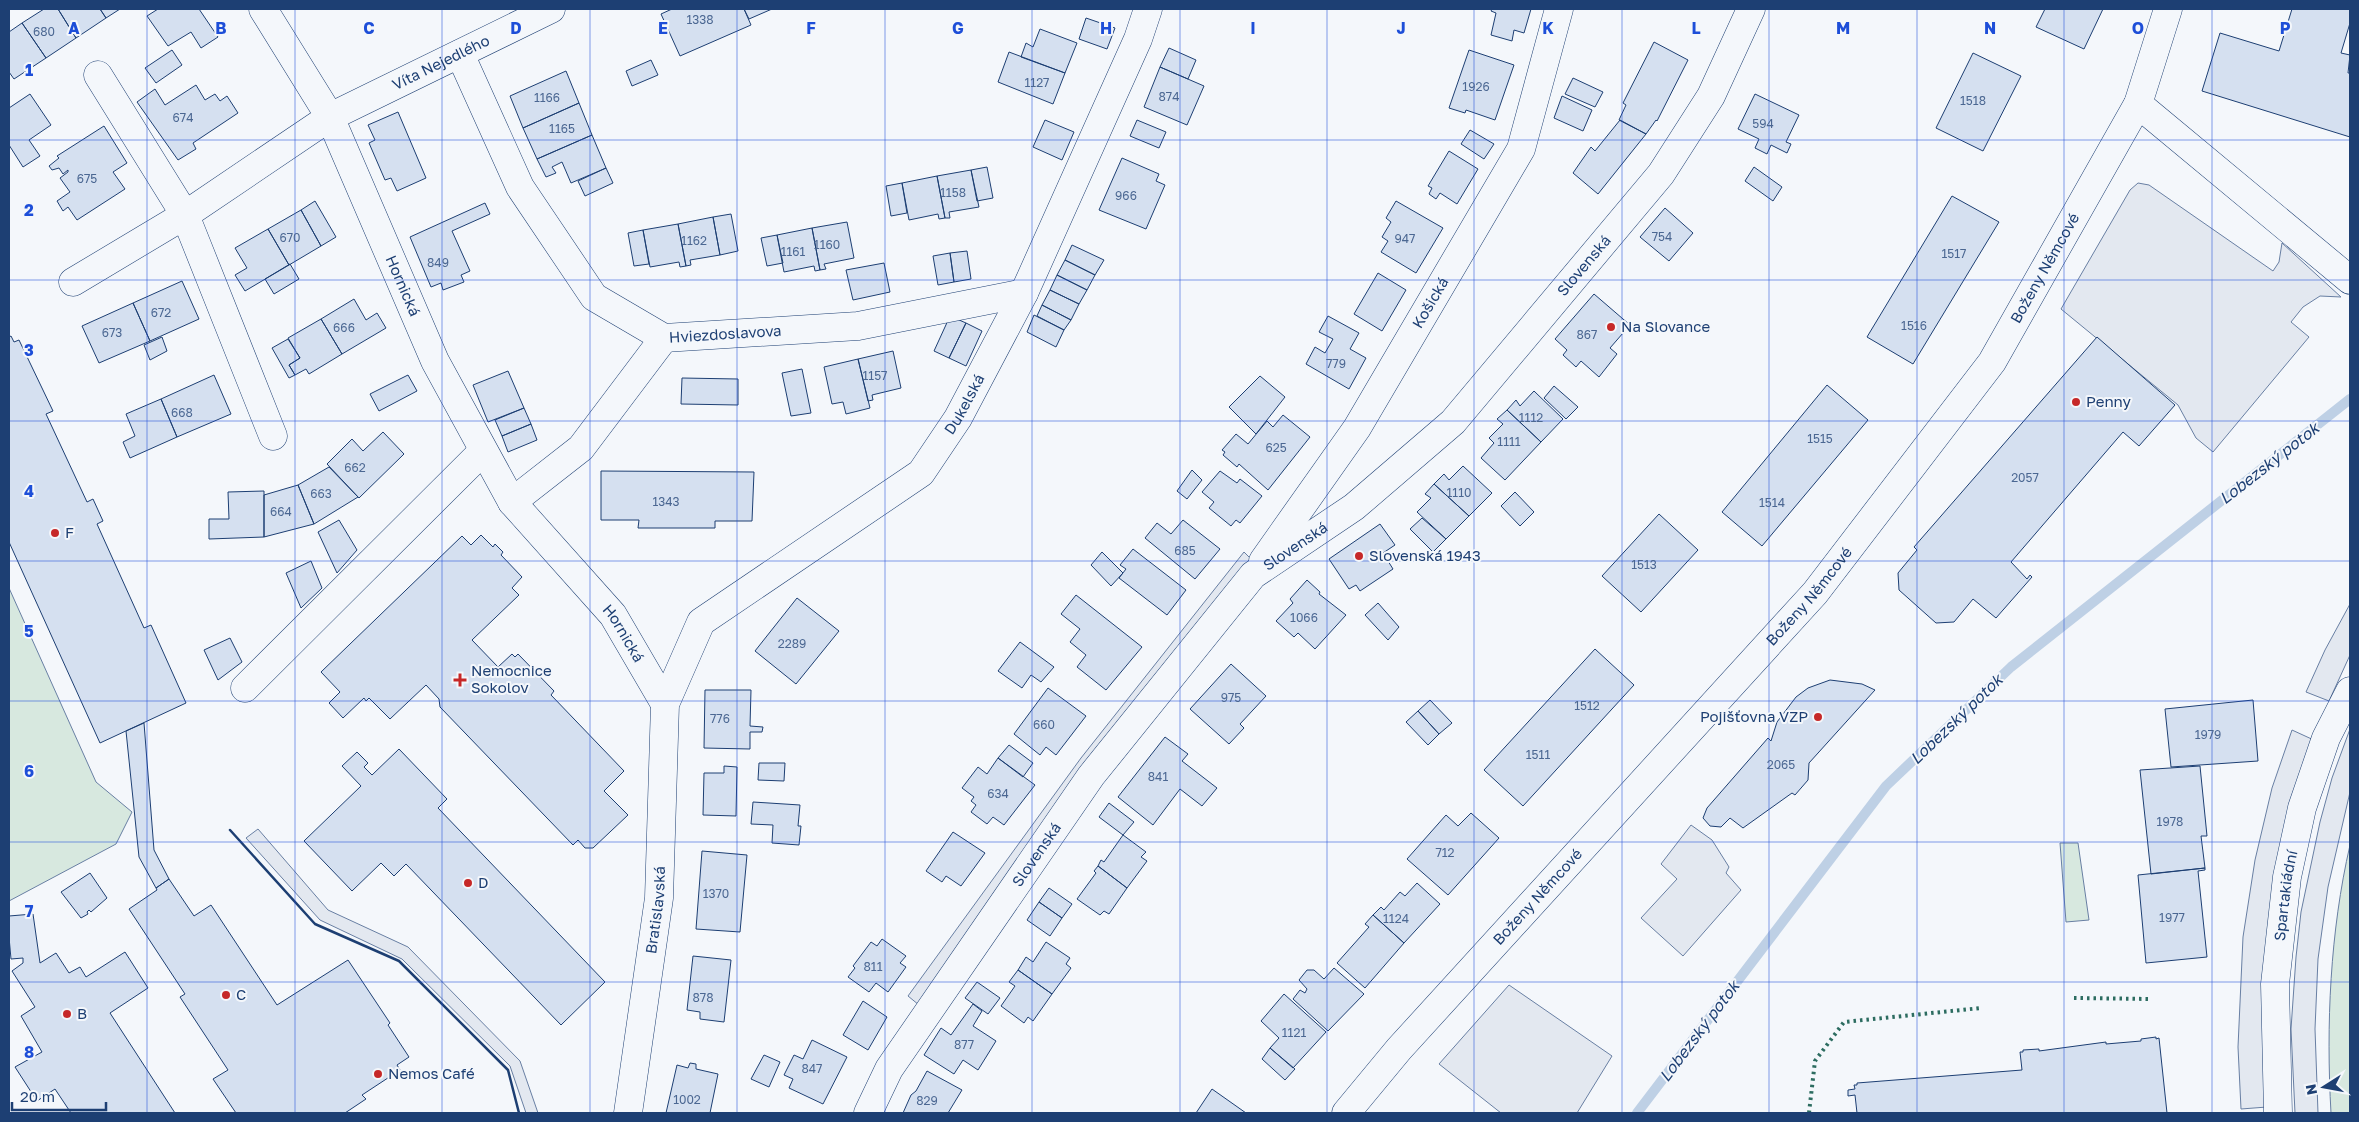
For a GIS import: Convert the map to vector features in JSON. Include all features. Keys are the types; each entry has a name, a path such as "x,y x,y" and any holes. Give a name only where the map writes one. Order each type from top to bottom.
{"street":[{"name":"Hornická","path":"262,9 330,117 435,361 512,502 613,615 665,704"},
{"name":"Víta Nejedlého","path":"330,117 551,9"},
{"name":"Dukelská","path":"665,704 702,622 921,473 958,418 1024,293 1138,39 1148,9"},
{"name":"Košická","path":"1253,575 1357,428 1522,149 1559,9"},
{"name":"Slovenská","path":"868,1113 889,1069 1091,776 1253,575 1354,507 1453,422 1661,174 1711,96 1751,9"},
{"name":"Boženy Němcové","path":"1346,1113 1399,1049 1815,593 1992,362 2138,104 2168,9"},
{"name":"Hviezdoslavova","path":"460,54 520,187 594,297 664,338 858,326 1024,293"},
{"path":"98,75 185,215 273,436"},
{"path":"2138,104 2350,280"},
{"path":"73,282 185,215 330,117"},
{"path":"512,502 581,448 664,338"},
{"path":"245,688 483,451"},
{"name":"Spartakiádní","path":"2278,1113 2275,984 2287,877 2302,808 2326,738 2350,691"},
{"name":"Bratislavská","path":"628,1113 659,898 665,704"}],"shaded area":[{"path":"2138,183 2149,185 2273,271 2279,262 2282,243 2341,297 2320,296 2303,307 2291,322 2309,337 2213,452 2196,438 2178,405 2061,309 2130,190"},
{"path":"1244,552 1255,563 919,1005 908,996 1081,758"},
{"path":"9,588 96,782 132,812 116,844 9,901"},
{"path":"2350,604 2350,655 2329,701 2306,692 2325,650"},
{"path":"2350,729 2350,792 2328,887 2318,959 2315,1029 2318,1113 2295,1113 2291,1029 2301,912 2320,822 2332,778"},
{"path":"2292,730 2316,741 2267,1107 2241,1109 2238,1047 2243,937 2255,860 2272,788"},
{"path":"1691,825 1712,840 1729,867 1726,873 1741,890 1683,956 1641,918 1677,879 1661,864"},
{"path":"258,829 328,910 408,947 520,1061 538,1113 526,1113 510,1066 402,959 320,920 246,838"},
{"path":"2060,843 2078,843 2089,920 2066,922"},
{"path":"2350,845 2350,1113 2331,1113 2329,1046 2331,979 2338,911"},
{"path":"1509,985 1612,1056 1577,1113 1501,1113 1439,1064"}],"building":[{"path":"44,9 58,9 76,38 46,58 22,23"},
{"path":"58,9 100,9 106,18 76,38"},
{"path":"100,9 120,9 106,18"},
{"path":"158,9 199,9 218,37 201,48 191,32 168,46 147,16"},
{"path":"672,9 744,9 751,25 680,56 661,14"},
{"path":"744,9 772,9 749,19"},
{"path":"1492,9 1531,9 1524,33 1514,30 1512,41 1491,35 1496,13 1491,11"},
{"path":"2045,9 2103,9 2084,49 2036,27"},
{"path":"2292,9 2350,9 2350,23 2341,53 2350,55 2348,73 2350,73 2350,137 2202,91 2220,33 2279,51"},
{"path":"1086,18 1115,28 1107,49 1079,39"},
{"path":"22,23 46,58 14,79 9,72 9,32"},
{"path":"1040,29 1077,43 1065,73 1021,57 1026,43 1033,47"},
{"path":"1654,42 1688,60 1657,121 1646,134 1619,120 1626,105 1623,103"},
{"path":"1169,48 1196,60 1188,79 1160,67"},
{"path":"172,50 182,65 156,83 145,68"},
{"path":"1469,50 1514,65 1495,120 1466,110 1465,113 1449,108"},
{"path":"1009,52 1065,73 1053,104 998,82"},
{"path":"1973,53 2021,76 1983,151 1936,128"},
{"path":"651,60 658,75 632,86 626,71"},
{"path":"1160,67 1204,86 1187,125 1144,107"},
{"path":"566,71 579,103 523,128 510,96"},
{"path":"1573,78 1603,92 1595,107 1565,94"},
{"path":"196,85 205,100 215,94 220,101 227,96 238,113 193,143 196,149 178,160 137,102 155,89 165,105"},
{"path":"30,94 51,125 29,140 40,156 23,167 9,145 9,108"},
{"path":"1755,94 1799,115 1786,142 1791,144 1787,153 1771,145 1767,154 1755,148 1759,139 1738,129"},
{"path":"1562,96 1592,110 1583,131 1554,118"},
{"path":"579,103 592,135 537,159 523,128"},
{"path":"398,112 426,178 397,191 391,178 385,180 369,143 375,140 368,125"},
{"path":"1045,120 1074,132 1062,160 1033,147"},
{"path":"1137,120 1166,132 1159,148 1130,136"},
{"path":"1620,120 1646,134 1598,194 1573,173 1591,147 1595,151"},
{"path":"104,126 127,163 113,172 125,189 77,220 68,207 63,211 57,201 70,192 60,178 68,170 63,174 59,168 52,170 49,166 59,158 57,156"},
{"path":"1470,130 1494,144 1484,159 1461,144"},
{"path":"592,135 606,168 571,183 562,162 552,167 556,173 546,177 537,159"},
{"path":"1449,151 1478,169 1457,204 1440,193 1436,199 1429,194 1432,188 1428,186"},
{"path":"1122,158 1159,174 1156,181 1165,185 1146,229 1099,210"},
{"path":"987,167 993,198 977,201 971,170"},
{"path":"1754,167 1782,187 1773,201 1745,181"},
{"path":"606,168 613,183 585,196 578,181"},
{"path":"971,170 979,207 949,212 950,218 945,218 937,176"},
{"path":"937,176 945,218 939,219 938,214 909,220 902,183"},
{"path":"902,183 907,213 891,216 886,186"},
{"path":"1952,196 1999,222 1913,364 1867,337"},
{"path":"315,201 336,237 321,246 301,210"},
{"path":"1396,201 1443,228 1416,273 1381,252 1388,241 1382,237 1391,222 1386,218"},
{"path":"485,203 490,214 452,231 470,271 461,275 464,282 443,290 441,283 431,287 410,237"},
{"path":"1665,208 1693,233 1669,261 1640,237"},
{"path":"301,210 321,246 289,265 268,229"},
{"path":"731,214 738,251 720,255 713,217"},
{"path":"713,217 720,255 690,260 691,265 686,266 678,224"},
{"path":"847,222 854,258 824,264 826,269 820,270 812,228"},
{"path":"678,224 686,266 680,267 679,262 650,267 643,230"},
{"path":"812,228 820,270 815,271 814,266 784,272 777,235"},
{"path":"268,229 289,265 245,291 235,275 247,268 235,248"},
{"path":"643,230 649,264 634,266 628,233"},
{"path":"777,235 783,263 767,266 761,238"},
{"path":"1072,245 1104,260 1095,275 1065,260"},
{"path":"967,251 971,279 954,282 950,253"},
{"path":"950,253 954,282 938,285 933,256"},
{"path":"1065,260 1095,275 1087,290 1057,275"},
{"path":"884,263 890,292 853,300 846,270"},
{"path":"290,264 299,279 274,294 265,279"},
{"path":"1378,273 1406,290 1382,331 1354,314"},
{"path":"1057,275 1087,290 1079,304 1050,290"},
{"path":"182,281 199,319 150,341 133,303"},
{"path":"1050,290 1079,304 1071,320 1042,305"},
{"path":"1594,294 1630,325 1610,348 1617,354 1599,377 1581,361 1576,367 1563,355 1567,350 1555,339"},
{"path":"354,299 366,320 377,313 386,328 342,354 321,319"},
{"path":"133,303 150,341 99,363 82,326"},
{"path":"1042,305 1071,320 1064,330 1037,316"},
{"path":"1034,315 1064,330 1056,347 1027,332"},
{"path":"950,316 966,323 949,358 934,351"},
{"path":"1328,316 1359,333 1350,349 1366,358 1349,389 1306,364 1315,347 1325,353 1333,339 1319,332"},
{"path":"321,319 342,354 309,374 306,369 295,375 289,365 300,358 288,338"},
{"path":"966,323 982,331 966,366 949,358"},
{"name":"F","path":"11,336 14,342 19,340 53,411 46,414 87,502 93,499 103,521 97,524 144,628 151,625 186,703 100,743 9,542 9,337"},
{"path":"162,337 167,351 150,360 144,345"},
{"path":"2097,337 2175,405 2139,446 2123,432 2011,562 2027,579 2030,575 2032,577 1996,618 1973,599 1954,622 1936,623 1899,590 1898,573 1917,550 1914,547"},
{"path":"288,339 300,358 289,365 295,375 289,378 272,348"},
{"path":"893,351 901,388 872,395 873,400 868,401 858,359"},
{"path":"858,359 870,408 846,414 843,402 832,404 824,367"},
{"path":"802,369 811,413 791,416 782,373"},
{"path":"508,371 524,408 488,422 473,385"},
{"path":"214,375 231,414 177,437 161,399"},
{"path":"408,375 417,391 379,411 370,394"},
{"path":"1260,376 1285,397 1256,434 1229,407"},
{"path":"682,378 738,379 738,405 681,404"},
{"path":"1827,385 1868,420 1762,546 1722,512"},
{"path":"1554,386 1578,407 1566,419 1544,398"},
{"path":"1534,391 1563,419 1541,442 1507,410 1516,400 1520,406"},
{"path":"161,399 177,437 130,458 123,442 135,436 126,414"},
{"path":"524,408 531,424 502,436 495,420"},
{"path":"1507,410 1541,442 1505,480 1481,458 1494,443 1489,438 1503,424 1497,419"},
{"path":"1283,415 1310,437 1268,490 1239,464 1237,467 1223,455 1225,452 1222,450 1236,434 1248,444 1267,421 1273,427"},
{"path":"531,424 537,440 508,452 502,436"},
{"path":"383,432 404,454 359,498 327,464 352,439 363,451"},
{"path":"1463,466 1492,493 1469,516 1434,484 1444,474 1449,480"},
{"path":"329,467 358,497 314,524 298,485"},
{"path":"1192,470 1202,480 1187,499 1177,491"},
{"path":"601,471 754,472 752,521 715,521 715,528 638,528 639,520 601,520"},
{"path":"1220,471 1237,483 1240,479 1262,496 1240,523 1236,520 1231,526 1209,508 1214,502 1202,492"},
{"path":"1434,484 1469,516 1446,539 1417,512 1431,498 1425,494"},
{"path":"298,485 314,524 264,537 264,495"},
{"path":"264,491 264,537 209,539 209,519 229,519 228,492"},
{"path":"1515,492 1534,512 1520,526 1501,506"},
{"path":"1659,514 1698,550 1641,612 1602,576"},
{"path":"1422,518 1446,539 1433,552 1410,529"},
{"path":"339,520 357,550 337,573 318,532"},
{"path":"1183,520 1220,549 1195,579 1145,538 1157,523 1171,534"},
{"name":"Slovenská 1943","path":"1380,524 1395,545 1383,553 1393,569 1360,591 1356,585 1349,589 1329,559"},
{"path":"481,535 493,547 495,544 503,552 501,555 522,577 512,588 519,595 472,640 498,667 512,654 515,657 518,654 554,691 551,695 624,771 604,791 628,815 593,848 585,848 578,840 573,845 440,707 439,699 426,685 390,719 369,698 366,701 364,698 343,718 329,703 340,692 321,672 462,536 471,545"},
{"path":"1133,549 1186,590 1167,615 1119,578 1126,569 1120,565"},
{"path":"1102,552 1123,573 1111,586 1091,565"},
{"path":"311,561 322,588 301,608 286,573"},
{"path":"1307,580 1320,592 1319,594 1346,615 1315,649 1298,633 1294,637 1276,621 1293,603 1290,599"},
{"path":"1076,595 1142,647 1106,690 1077,667 1086,655 1070,642 1080,629 1061,614"},
{"path":"797,598 839,631 796,684 755,651"},
{"path":"1378,603 1399,627 1388,640 1365,615"},
{"path":"230,638 242,662 218,680 204,650"},
{"path":"1020,642 1054,667 1041,682 1031,675 1022,688 998,671"},
{"path":"1595,649 1634,685 1523,806 1484,770"},
{"path":"1231,664 1266,696 1240,724 1244,728 1229,744 1190,709"},
{"path":"1830,680 1862,684 1875,690 1809,763 1808,780 1795,795 1792,793 1743,828 1730,818 1721,827 1710,826 1703,818 1707,808 1768,738 1771,741 1777,722 1796,697 1808,688"},
{"path":"1048,688 1086,716 1056,755 1046,747 1040,755 1014,734"},
{"path":"705,690 751,690 750,726 763,727 762,732 750,732 750,749 704,748"},
{"path":"1430,700 1452,723 1439,734 1418,711"},
{"path":"2253,700 2258,761 2171,767 2165,709"},
{"path":"1418,711 1439,734 1428,745 1406,722"},
{"path":"144,723 154,850 169,879 156,888 139,857 126,731"},
{"path":"1165,737 1188,754 1182,761 1217,788 1202,806 1180,789 1153,825 1118,797"},
{"path":"1009,745 1033,763 1023,777 998,758"},
{"name":"D","path":"399,749 447,799 438,808 605,982 561,1025 406,864 394,876 381,863 352,891 304,841 361,786 342,766 357,752 368,763 364,767 372,775"},
{"path":"998,758 1035,785 1004,825 993,817 987,824 971,812 976,805 971,801 974,797 962,788 978,767 987,774"},
{"path":"759,763 785,763 784,781 758,780"},
{"path":"724,766 737,767 736,816 703,815 704,773 724,773"},
{"path":"2200,766 2207,836 2201,836 2205,868 2151,874 2140,770"},
{"path":"753,802 800,805 798,826 801,826 799,845 772,843 773,825 751,824"},
{"path":"1109,803 1134,822 1123,835 1099,817"},
{"path":"1471,813 1499,838 1448,895 1407,859 1446,815 1458,826"},
{"path":"953,832 985,853 961,886 946,876 942,882 926,871"},
{"path":"1123,835 1146,852 1141,857 1147,861 1127,888 1098,866 1101,860 1104,862"},
{"path":"702,851 747,855 740,932 696,929"},
{"path":"1098,866 1127,888 1109,914 1104,911 1100,915 1077,899 1096,873 1094,871"},
{"path":"2205,868 2205,870 2198,871 2207,957 2146,963 2138,875"},
{"path":"90,873 107,898 81,918 61,892"},
{"name":"C","path":"169,879 194,916 211,905 277,1005 348,960 390,1023 388,1025 409,1057 397,1065 400,1070 362,1095 366,1099 345,1113 236,1113 213,1079 228,1070 180,997 185,994 129,909 157,890 156,888"},
{"path":"1417,883 1440,904 1404,943 1373,915 1381,907 1384,910 1400,892 1405,896"},
{"path":"1049,888 1072,904 1062,918 1039,902"},
{"path":"1039,902 1062,918 1050,936 1027,920"},
{"name":"B","path":"33,914 40,963 56,953 69,973 80,967 86,977 125,952 148,988 110,1013 175,1113 71,1113 55,1089 37,1101 15,1067 42,1052 21,1016 35,1007 12,971 23,963 23,958 11,959 9,937 9,916"},
{"path":"1373,915 1404,943 1365,988 1337,963 1369,927 1365,924"},
{"path":"882,939 906,956 900,963 906,967 888,992 876,983 869,992 848,977 855,968 853,966 871,942 877,946"},
{"path":"1046,942 1070,958 1066,964 1071,968 1052,994 1018,970 1026,957 1033,962"},
{"path":"693,956 731,960 724,1022 700,1019 700,1012 687,1010"},
{"path":"1334,968 1364,994 1328,1031 1293,999 1300,990 1305,993 1307,989 1299,980 1307,970 1314,970 1324,979"},
{"path":"1018,970 1052,994 1033,1021 1028,1017 1024,1023 1001,1006 1015,986 1009,982"},
{"path":"977,982 1000,998 988,1014 965,998"},
{"path":"1284,994 1326,1032 1293,1068 1270,1048 1279,1038 1261,1021"},
{"path":"863,1001 887,1017 868,1050 843,1035"},
{"path":"973,1004 982,1011 973,1026 996,1041 978,1070 963,1060 954,1074 924,1055 941,1028 951,1035"},
{"path":"2156,1037 2156,1039 2159,1038 2167,1113 1857,1113 1855,1095 1848,1096 1848,1090 1855,1089 1854,1085 1857,1085 1857,1083 2022,1070 2020,1052 2023,1052 2023,1050 2039,1049 2039,1051 2106,1042 2106,1044 2141,1041 2141,1039"},
{"path":"812,1040 847,1057 823,1104 789,1088 793,1079 784,1075 794,1055 803,1059"},
{"path":"1270,1048 1295,1069 1285,1080 1262,1059"},
{"path":"764,1055 780,1062 769,1087 751,1079"},
{"path":"690,1063 696,1064 696,1069 718,1074 710,1113 666,1113 677,1065 688,1068"},
{"path":"927,1071 962,1090 948,1113 903,1113 911,1095 916,1091"},
{"path":"1212,1089 1246,1113 1196,1113"}],"waterway":[{"name":"Lobezský potok","path":"1637,1113 1886,786 2011,667 2350,399"}],"hedge":[{"path":"2074,998 2151,999"},
{"path":"1809,1113 1815,1061 1844,1022 1981,1008"}],"wall":[{"path":"230,830 315,924 399,961 508,1070 519,1113"}],"place":[{"name":"Na Slovance","path":"1611,327"},
{"name":"Penny","path":"2076,402"},
{"name":"F","path":"55,533"},
{"name":"Slovenská 1943","path":"1359,556"},
{"name":"Nemocnice Sokolov","path":"460,680"},
{"name":"Pojišťovna VZP","path":"1818,717"},
{"name":"D","path":"468,883"},
{"name":"C","path":"226,995"},
{"name":"B","path":"67,1014"},
{"name":"Nemos Café","path":"378,1074"}]}
